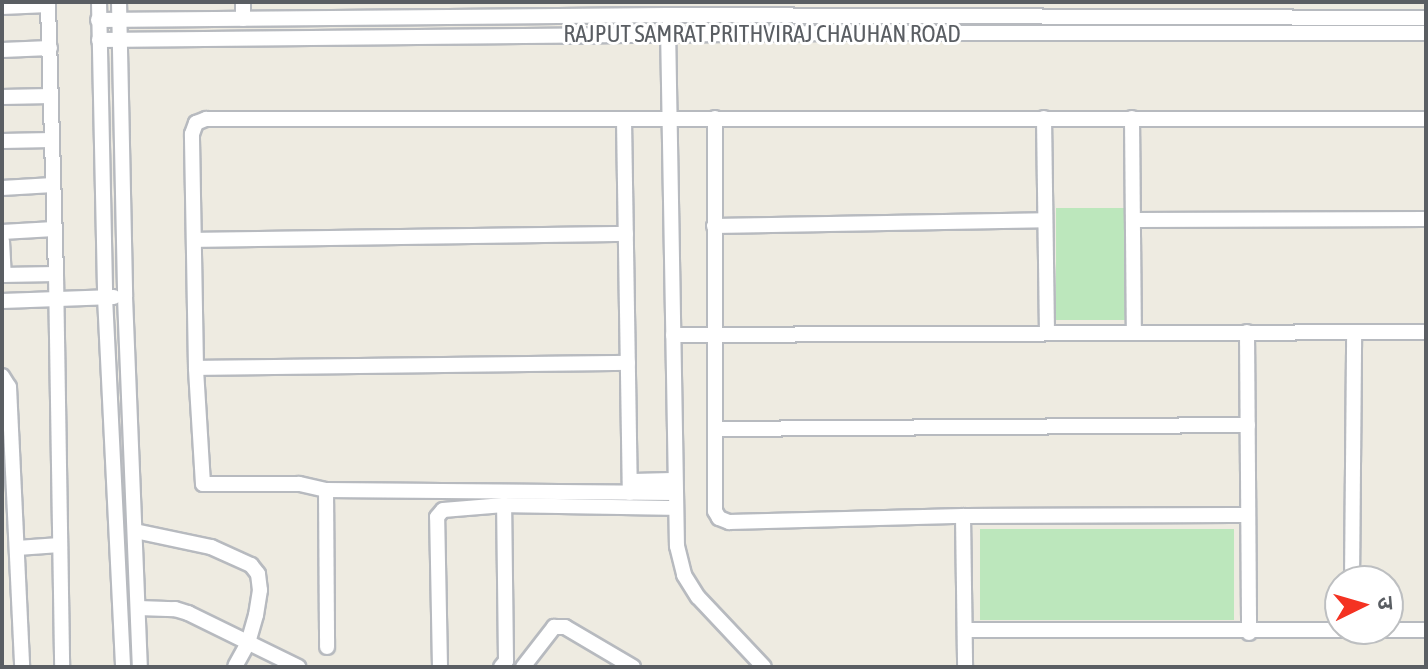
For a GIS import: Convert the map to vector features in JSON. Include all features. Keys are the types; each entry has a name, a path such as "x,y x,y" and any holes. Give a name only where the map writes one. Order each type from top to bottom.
{"street":[{"path":"99,2 105,297 123,667"},
{"path":"119,2 125,297 140,667"},
{"path":"243,2 243,19"},
{"path":"2,7 48,4 62,667"},
{"name":"RAJPUT SAMRAT PRITHVIRAJ CHAUHAN ROAD","path":"98,20 243,19 438,9 667,15 851,8 1355,10 1426,18"},
{"path":"438,9 439,37"},
{"path":"667,15 677,546 684,575 698,597 764,667"},
{"name":"RAJPUT SAMRAT PRITHVIRAJ CHAUHAN ROAD","path":"99,40 668,34 1426,33"},
{"path":"2,50 50,48"},
{"path":"2,97 51,96"},
{"path":"715,118 715,511 719,518 729,522 963,516 1246,515"},
{"path":"1044,118 1047,333"},
{"path":"1132,118 1134,333"},
{"path":"675,486 326,490 299,484 203,484 196,368 192,134 196,123 206,119 1426,119"},
{"path":"624,120 630,487"},
{"path":"2,141 52,140"},
{"path":"2,188 53,185"},
{"path":"1133,220 1426,219"},
{"path":"714,226 1045,220"},
{"path":"2,232 54,229"},
{"path":"194,240 626,234"},
{"path":"2,241 3,275 56,274"},
{"path":"2,301 125,297"},
{"path":"1247,332 1249,633"},
{"path":"1352,565 1354,332"},
{"path":"673,335 1426,332"},
{"path":"196,368 628,363"},
{"path":"2,376 9,387 22,667"},
{"path":"715,429 1248,425"},
{"path":"326,490 327,647"},
{"path":"440,667 437,517 443,510 504,505 676,508"},
{"path":"501,667 506,661 504,505"},
{"path":"963,516 965,667"},
{"path":"135,531 211,547 251,565 258,574 260,590 248,643 235,667"},
{"path":"17,548 60,545"},
{"path":"138,608 175,609 298,667"},
{"path":"523,667 554,627 565,627 633,667"},
{"path":"965,630 1324,631"},
{"path":"1404,630 1426,630"}],"green space":[{"path":"1056,208 1125,208 1125,320 1056,320"},
{"path":"980,529 1234,529 1234,620 980,620"}]}
